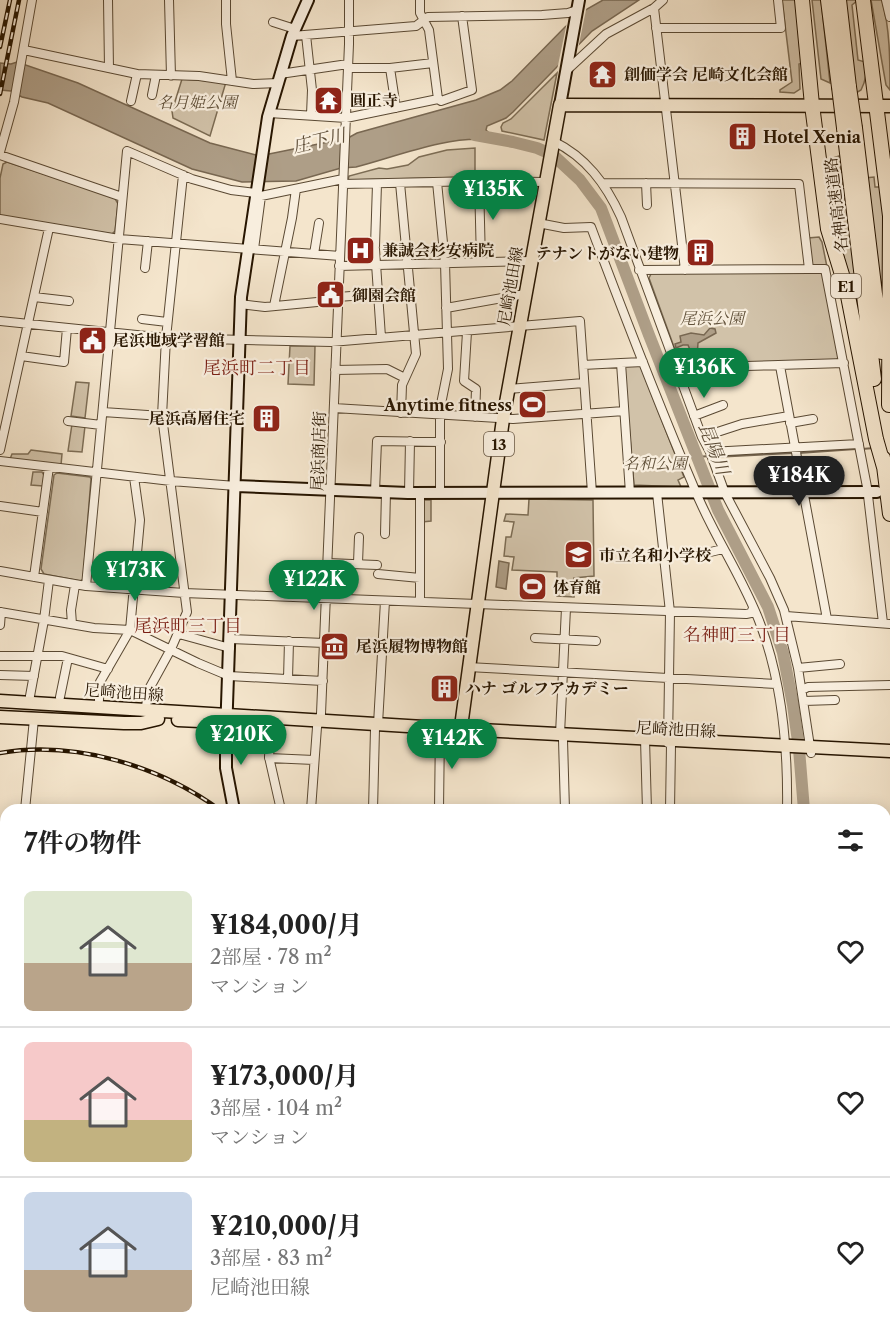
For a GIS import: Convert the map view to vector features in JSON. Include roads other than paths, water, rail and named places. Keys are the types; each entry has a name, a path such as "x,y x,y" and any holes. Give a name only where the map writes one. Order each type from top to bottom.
{"highway":[{"name":"E1","path":"802,0 812,105 828,229 847,291 876,439 884,467"},
{"name":"名神高速道路","path":"828,0 844,87"},
{"name":"名神高速道路","path":"838,0 844,87 890,514"},
{"name":"E1","path":"863,0 883,106 890,216 890,409"},
{"name":"名神高速道路","path":"849,128 890,409"}],"main road":[{"path":"560,105 883,106"},
{"name":"尼崎池田線","path":"461,732 503,419 560,105"},
{"path":"2,705 30,696 99,700 154,712"},
{"path":"2,705 34,719 141,723 154,712"},
{"name":"尼崎池田線","path":"2,705 154,712 271,724 319,723"},
{"name":"尼崎池田線","path":"227,719 788,749 890,751"},
{"name":"尼崎池田線","path":"855,750 890,746"},
{"name":"尼崎池田線","path":"810,750 890,758"}],"street":[{"path":"33,0 15,95 0,154 122,197"},
{"path":"108,0 109,68"},
{"path":"170,0 171,76"},
{"path":"226,0 232,81"},
{"path":"251,248 269,113 293,32 308,0"},
{"name":"尾浜商店街","path":"311,804 324,643 350,0"},
{"path":"420,0 420,13 429,30 438,99"},
{"path":"567,66 606,34 654,8 663,0"},
{"path":"656,28 781,28 778,0"},
{"path":"886,0 890,17"},
{"path":"273,22 293,32 306,35 416,26 428,17 542,15 568,13 578,7"},
{"path":"560,105 578,7"},
{"path":"654,8 685,270"},
{"path":"269,113 346,118 438,99 441,101 472,90 462,16"},
{"path":"306,35 312,90 312,115"},
{"path":"24,50 137,74 199,76 253,84 310,69 348,66 390,68 433,63"},
{"path":"390,68 396,108"},
{"path":"131,101 137,74"},
{"path":"152,95 156,75"},
{"path":"553,143 572,151 603,183 612,196 621,217 694,416 711,455 723,493 770,578 786,616 804,700 810,750"},
{"path":"86,586 127,151 183,175 231,190 257,191"},
{"path":"154,712 149,689 179,634 187,612 162,416 165,338 183,175"},
{"path":"233,804 226,768 240,304 261,196 343,178 377,184 545,182"},
{"path":"479,181 482,262"},
{"path":"437,182 445,263 448,369 440,409 440,493"},
{"path":"400,183 416,354 402,385 401,413"},
{"path":"603,183 799,184 809,269"},
{"path":"646,183 647,205"},
{"path":"377,184 375,265 381,338"},
{"path":"274,306 296,189"},
{"path":"0,219 118,238 340,256"},
{"path":"314,254 319,223"},
{"path":"538,223 564,228 591,227 643,362 723,549 753,608 768,648 788,749 787,804"},
{"path":"0,450 49,228"},
{"path":"145,268 148,241"},
{"path":"339,266 531,261"},
{"path":"639,270 825,269 860,447 872,492 886,623 786,616"},
{"path":"240,304 261,307 377,294"},
{"path":"446,308 525,294"},
{"path":"34,297 69,301"},
{"path":"142,319 167,322"},
{"path":"0,321 165,338 275,342 381,338 580,321 592,493"},
{"path":"21,356 64,362 67,328"},
{"path":"467,332 465,381 476,389 475,417"},
{"path":"583,365 643,362"},
{"path":"621,363 630,493"},
{"path":"676,368 844,363"},
{"path":"780,366 827,619"},
{"path":"335,370 387,369 405,378"},
{"path":"508,389 584,383"},
{"path":"694,416 723,405"},
{"path":"334,408 503,419 624,411"},
{"path":"103,412 162,416"},
{"path":"702,437 742,424 813,419"},
{"path":"68,421 101,424"},
{"path":"385,534 377,441 441,442"},
{"path":"410,441 420,602"},
{"path":"711,455 860,447"},
{"path":"0,461 171,481 380,492 872,492"},
{"path":"34,577 49,467"},
{"path":"99,700 100,684 130,630 140,520 134,477"},
{"path":"657,493 670,612 670,804"},
{"path":"0,506 43,512"},
{"path":"358,563 359,537"},
{"path":"698,555 723,549"},
{"path":"327,562 358,563 420,578"},
{"path":"0,571 75,585 184,593 670,612 748,614 753,608"},
{"path":"30,696 49,580"},
{"path":"72,624 71,610 75,585"},
{"path":"373,804 385,601"},
{"path":"565,804 561,737 566,608"},
{"path":"0,625 1,612 72,624 130,630 229,676 322,681"},
{"path":"179,634 230,643 289,641 324,643"},
{"path":"535,638 596,641"},
{"path":"288,679 289,641"},
{"path":"0,656 68,658 108,669"},
{"path":"60,698 68,658"},
{"path":"798,668 840,664"},
{"path":"468,667 776,684"},
{"path":"0,675 34,676"},
{"path":"802,690 808,687 890,686"},
{"path":"804,700 835,700"},
{"path":"26,804 34,719"},
{"path":"271,724 269,758 280,804"},
{"path":"439,804 440,730"},
{"path":"645,741 647,804"},
{"path":"269,758 314,760"}],"waterway":[{"name":"昆陽川","path":"475,135 537,148 553,155 580,180 601,208 718,510 768,607 783,653 793,705 804,804"},
{"path":"862,449 874,448"},
{"path":"799,453 856,449"},
{"path":"715,457 793,453"},
{"path":"696,457 710,456"}],"railway":[{"path":"0,47 10,0"},
{"path":"0,94 19,0"},
{"path":"0,753 58,750 116,760 171,781 211,804"}],"place":[{"name":"創価学会 尼崎文化会館","path":"603,74"},
{"name":"圓正寺","path":"329,100"},
{"name":"Hotel Xenia","path":"742,137"},
{"name":"兼誠会杉安病院","path":"361,250"},
{"name":"テナントがない建物","path":"700,253"},
{"name":"御園会館","path":"331,295"},
{"name":"尾浜地域学習館","path":"92,340"},
{"name":"Anytime fitness","path":"533,405"},
{"name":"尾浜高層住宅","path":"266,418"},
{"name":"市立名和小学校","path":"578,555"},
{"name":"体育館","path":"532,587"},
{"name":"尾浜履物博物館","path":"335,646"},
{"name":"ハナ ゴルフアカデミー","path":"444,688"}],"district":[{"name":"尾浜町二丁目","path":"257,368"},
{"name":"尾浜町三丁目","path":"188,626"},
{"name":"名神町三丁目","path":"737,635"}],"park label":[{"name":"名月姫公園","path":"197,102"},
{"name":"尾浜公園","path":"712,318"},
{"name":"名和公園","path":"655,463"}],"water label":[{"name":"庄下川","path":"319,141"}]}
